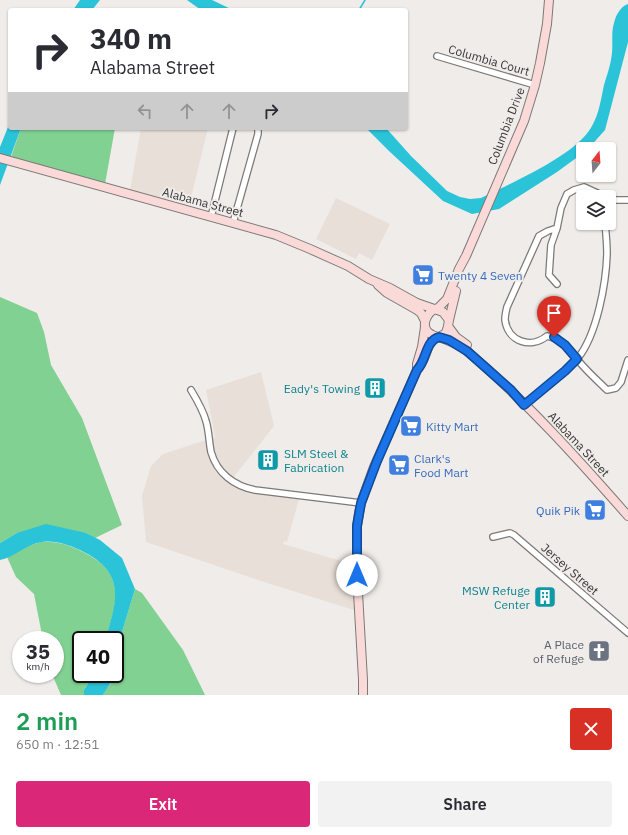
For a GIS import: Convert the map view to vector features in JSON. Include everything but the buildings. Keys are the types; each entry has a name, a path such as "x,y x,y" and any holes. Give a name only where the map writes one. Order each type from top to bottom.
{"main road":[{"name":"Columbia Drive","path":"436,309 447,299 524,121 535,85 547,24 549,0"},
{"name":"Alabama Street","path":"0,158 276,235 348,266 369,279 387,293 421,313 425,324"},
{"name":"Columbia Drive","path":"448,323 453,299 463,271 466,256"},
{"name":"Alabama Street","path":"369,279 390,288 417,303 436,309"},
{"path":"363,695 357,575 357,526 361,503 377,461 417,370 424,361 430,343 446,333 448,323 443,312 436,309 428,313 417,370"},
{"name":"Alabama Street","path":"448,323 456,337 491,365 524,405 590,472 628,516"},
{"path":"425,324 428,332 438,337"},
{"name":"Alabama Street","path":"438,337 449,340 467,351 511,390"}],"street":[{"name":"Columbia Court","path":"437,56 535,85"},
{"path":"212,217 234,130"},
{"path":"233,223 258,130"},
{"path":"576,190 584,187 591,190"},
{"path":"557,284 549,275 551,245 557,228 561,208 567,194 576,190"},
{"path":"616,200 628,200"},
{"path":"557,228 539,236 507,307 505,319 511,332 516,338 523,342 530,343 537,342 547,336 554,337 565,345 607,390 616,388 621,382 628,360"},
{"path":"524,405 565,371 577,359 587,345 595,326 603,286 606,254 605,230"},
{"path":"191,390 198,401 206,421 211,451 214,458 222,472 235,483 243,487 256,490 361,503"},
{"name":"Jersey Street","path":"493,537 510,533 514,535 628,633"}],"shaded area":[{"path":"141,130 208,130 189,206 130,190"},
{"path":"336,198 390,224 372,260 359,253 356,259 316,239"},
{"path":"261,372 274,426 229,483 236,488 249,493 299,499 287,542 284,541 283,544 352,564 354,610 264,582 146,542 142,496 151,466 163,454 215,437 206,390"}],"green space":[{"path":"20,130 115,130 105,184 11,157"},
{"path":"0,297 37,313 44,332 51,365 82,418 122,525 95,538 86,533 17,533 0,543"},
{"path":"41,542 52,542 73,547 97,560 106,569 112,579 115,589 115,601 108,631 72,631 72,683 88,683 84,690 84,695 61,695 56,683 64,683 64,631 41,631 34,594 16,577 7,557 28,546"},
{"path":"135,589 142,593 183,650 205,695 103,695 111,683 124,683 124,631 122,631"}],"water":[{"path":"80,0 100,0 94,8 74,8"},
{"path":"187,0 212,0 229,8 198,8"},
{"path":"628,4 628,42 605,130 594,142 578,142 592,126 600,106 609,69 615,20 621,9"},
{"path":"8,127 8,130 20,130 0,185 0,147"},
{"path":"368,130 388,130 411,156 447,191 460,197 470,199 481,198 525,176 558,158 576,144 576,158 557,172 499,209 472,214 443,201"},
{"path":"46,524 86,533 100,540 122,558 135,589 122,631 108,631 113,612 115,588 112,577 105,568 95,559 80,550 57,542 36,543 0,560 0,543 17,533"},
{"path":"88,683 110,683 103,695 84,695 84,690"}],"waterway":[{"path":"360,8 365,0"}],"place":[{"name":"Twenty 4 Seven","path":"423,275"},
{"name":"Eady's Towing","path":"375,388"},
{"name":"Kitty Mart","path":"411,426"},
{"name":"SLM Steel & Fabrication","path":"268,460"},
{"name":"Clark's Food Mart","path":"399,465"},
{"name":"Quik Pik","path":"595,510"},
{"name":"MSW Refuge Center","path":"545,597"},
{"name":"A Place of Refuge","path":"599,651"}],"route":[{"path":"357,575 357,526 361,503 366,487 417,370 422,365 432,340 439,337 460,346 511,390 524,405 577,359 565,345 554,337"}]}
